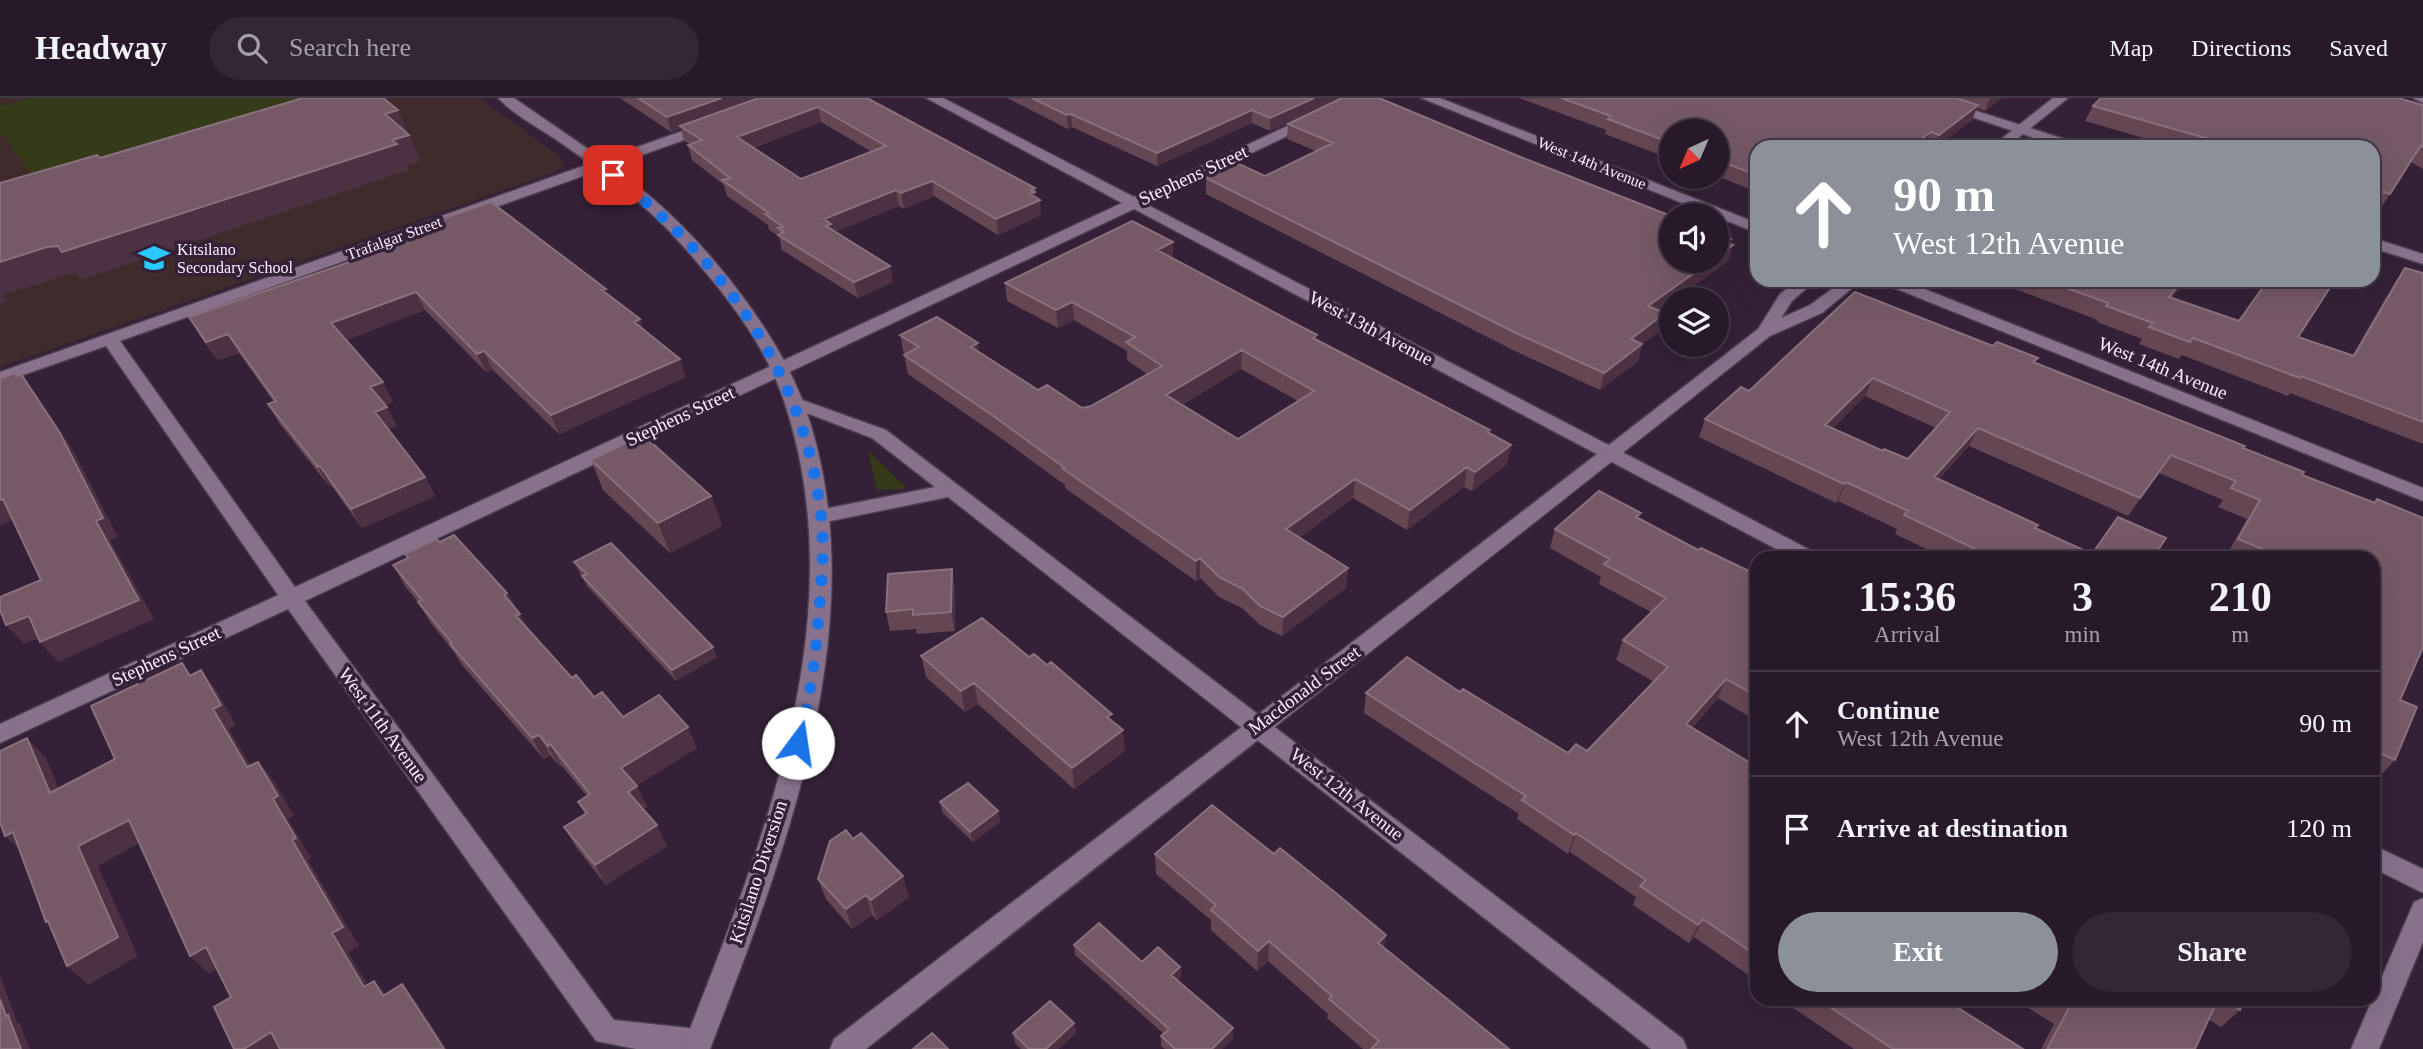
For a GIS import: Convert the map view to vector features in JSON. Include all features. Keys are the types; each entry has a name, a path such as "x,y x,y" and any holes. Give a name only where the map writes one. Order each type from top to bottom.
{"street":[{"path":"505,98 598,165 667,220 719,278 779,370 794,402"},
{"name":"West 13th Avenue","path":"933,98 1797,551"},
{"name":"Stephens Street","path":"0,734 1359,98"},
{"name":"West 14th Avenue","path":"1428,98 1750,225"},
{"path":"1922,98 2052,140"},
{"path":"2007,140 2061,98"},
{"name":"Trafalgar Street","path":"0,378 726,120"},
{"path":"2380,245 2423,259"},
{"name":"Macdonald Street","path":"1764,332 1786,298 1799,287"},
{"name":"Macdonald Street","path":"844,1049 1258,726 1454,577 1764,332 1816,309 1845,287"},
{"name":"West 14th Avenue","path":"1905,287 2423,495"},
{"name":"West 11th Avenue","path":"110,339 292,598 606,1032 697,1046"},
{"name":"West 12th Avenue","path":"794,402 879,434 1673,1049"},
{"name":"Kitsilano Diversion","path":"697,1046 761,873 806,717 823,565 821,516 812,460 794,402"},
{"path":"821,516 953,490"},
{"path":"2380,860 2423,882"},
{"path":"2365,1049 2423,910"}],"shaded area":[{"name":"Kitsilano Secondary School","path":"0,98 480,98 563,159 565,164 553,173 0,367"}],"green space":[{"path":"31,98 304,98 34,178 0,132 0,106"},
{"path":"868,451 906,487 877,490"}],"building":[{"path":"303,98 383,98 398,110 385,114 409,135 392,140 397,144 62,252 58,246 47,247 0,262 0,183 97,155 100,158"},
{"path":"638,98 722,98 667,117"},
{"path":"759,98 867,98 1035,188 1031,190 1035,192 1030,194 1040,200 996,219 932,181 901,193 896,190 824,219 831,224 826,226 890,266 854,282 778,235 784,232 778,228 783,227 765,214 769,213 722,180 730,178 688,145 702,140 680,126","holes":["818,107 886,146 801,179 737,137"]},
{"path":"1032,98 1314,98 1270,118 1252,110 1157,153"},
{"path":"1342,98 1379,98 1659,211 1659,273 1694,273 1675,287 1659,287 1659,298 1648,306 1659,311 1659,318 1631,339 1642,344 1604,373 1518,334 1206,178 1237,163 1265,176 1333,143 1288,124"},
{"path":"1561,98 1956,98 1978,105 1939,135 1931,132 1920,140 1750,140 1750,172 1729,164 1729,119 1659,119 1659,138 1608,119 1611,116"},
{"path":"2101,98 2398,98 2423,105 2423,147 2421,145 2390,194 2380,191 2380,140 2212,140 2093,106"},
{"path":"491,202 606,289 602,290 640,319 634,322 680,359 551,415 484,351 477,354 416,292 331,323 383,382 370,387 387,407 375,412 425,477 351,509 320,466 318,467 268,404 276,401 228,334 206,342 189,317 373,254 371,252 437,229 430,223"},
{"path":"1132,221 1173,242 1157,250 1317,335 1313,338 1490,430 1487,432 1511,445 1475,472 1467,467 1410,510 1355,479 1286,529 1348,568 1283,617 1260,606 1243,589 1219,577 1200,558 1196,561 904,355 919,347 900,335 937,317 978,343 971,347 1038,390 1047,385 1082,408 1091,406 1162,366 1126,342 1135,337 1072,302 1056,310 1005,283","holes":["1242,350 1314,391 1238,439 1166,395"]},
{"path":"2405,268 2423,273 2423,422 2193,338 2190,342 2149,327 2153,323 2063,287 2177,287 2169,297 2239,321 2263,287 2330,287 2298,337 2354,356"},
{"path":"1855,292 1993,346 1997,342 2038,358 2033,362 2245,446 2243,448 2304,472 2302,475 2375,503 2377,499 2423,518 2423,647 2400,700 2417,707 2395,760 2380,753 2380,551 2267,551 2238,539 2260,500 2231,488 2236,481 2171,455 2140,498 1978,428 1934,477 2038,525 2035,528 2085,551 1979,551 1904,515 1908,511 1705,419 1741,387 1749,391","holes":["1873,378 1950,412 1908,459 1884,449 1883,451 1825,425"]},
{"path":"15,373 17,376 21,374 60,433 103,518 96,521 139,600 40,642 29,616 6,625 0,610 0,597 41,580 3,499 0,500 0,379"},
{"path":"643,435 711,496 658,523 591,460"},
{"path":"1599,491 1641,513 1636,517 1698,550 1701,548 1750,572 1750,692 1726,679 1686,724 1750,763 1750,951 1703,919 1698,925 1640,886 1646,880 1522,800 1526,796 1366,693 1407,657 1460,692 1463,689 1568,753 1576,744 1587,751 1668,667 1623,640 1666,598 1604,564 1610,559 1555,529"},
{"path":"2118,517 2166,538 2158,551 2094,551"},
{"path":"454,535 507,593 504,595 520,614 516,616 572,678 576,675 594,697 602,692 623,717 659,695 688,727 621,768 637,786 628,792 657,825 595,865 564,827 587,813 578,802 590,794 550,744 548,746 539,735 532,738 450,644 452,643 418,602 422,600 393,565 408,558 405,554 436,539 440,542"},
{"path":"611,543 713,647 672,670 582,576 587,574 574,562"},
{"path":"952,569 951,612 913,615 913,609 886,612 888,574"},
{"path":"982,618 1029,657 1034,654 1047,665 1051,662 1112,714 1107,717 1123,730 1072,768 974,683 961,691 921,656"},
{"path":"182,663 190,676 201,670 221,705 213,709 247,767 258,762 278,796 273,799 296,838 292,840 343,927 332,933 364,987 374,981 383,996 402,984 444,1049 280,1049 271,1032 244,1049 234,1049 214,1007 231,997 206,947 190,956 129,820 78,846 118,937 67,966 48,921 46,922 13,832 5,836 0,822 0,751 27,738 50,793 115,759 91,706"},
{"path":"968,783 998,811 970,832 940,802"},
{"path":"1212,805 1274,854 1280,848 1337,894 1386,935 1378,943 1509,1049 1371,1049 1379,1041 1329,999 1332,996 1269,941 1258,951 1211,910 1216,905 1155,854"},
{"path":"846,830 853,839 861,833 903,876 871,900 866,895 846,909 818,879 830,841"},
{"path":"1099,923 1142,962 1158,947 1180,967 1171,975 1233,1028 1212,1049 1175,1049 1161,1036 1169,1029 1074,945"},
{"path":"0,999 6,1016 8,1015 21,1049 0,1049"},
{"path":"1050,1001 1074,1023 1046,1049 1029,1049 1013,1033"},
{"path":"1828,1006 1955,1006 2023,1049 1893,1049"},
{"path":"2070,1006 2215,1006 2195,1049 2047,1049"},
{"path":"932,1033 948,1049 913,1049"}],"place":[{"name":"Kitsilano Secondary School","path":"154,258"}],"route":[{"path":"613,175 667,220 719,278 779,370 794,402 812,460 821,516 823,565 815,654 806,717 798,743"}]}
